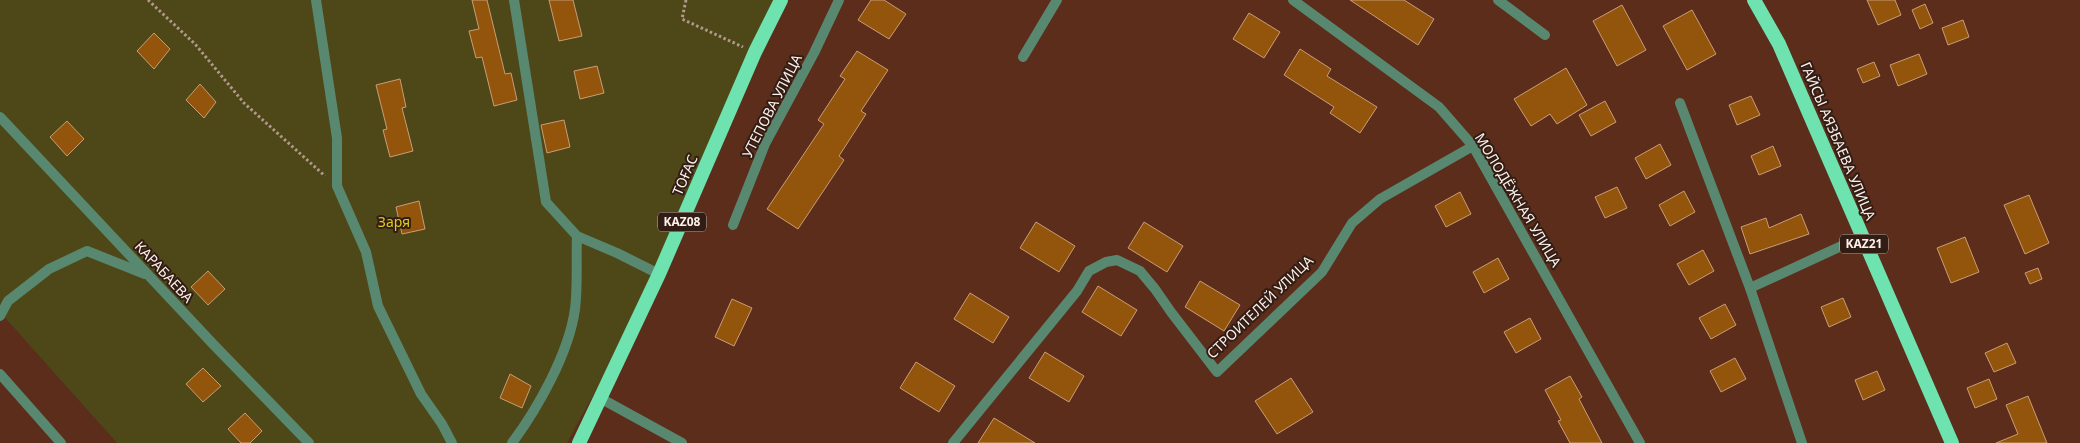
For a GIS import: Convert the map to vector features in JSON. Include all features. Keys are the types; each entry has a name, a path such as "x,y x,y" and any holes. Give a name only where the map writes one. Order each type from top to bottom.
{"highway":[{"name":"ТОҒАС","path":"579,443 659,274 755,52 781,0"},
{"name":"ГАЙСЫ АЯЗБАЕВА УЛИЦА","path":"1754,0 1778,44 1952,443"}],"street":[{"path":"316,0 337,138 336,186 366,252 378,306 421,394 442,424 452,443"},
{"path":"514,0 546,202 576,236 617,253 659,274"},
{"name":"УТЕПОВА УЛИЦА","path":"733,225 765,144 814,53 839,0"},
{"path":"1023,57 1057,0"},
{"name":"МОЛОДЁЖНАЯ УЛИЦА","path":"1293,0 1439,107 1473,146 1640,443"},
{"path":"1498,0 1545,35"},
{"path":"1680,102 1750,288 1802,443"},
{"name":"КАРАБАЕВА","path":"0,117 309,443"},
{"name":"СТРОИТЕЛЕЙ УЛИЦА","path":"952,443 1077,291 1089,271 1106,262 1117,260 1140,271 1217,372 1322,272 1352,223 1380,199 1473,146"},
{"path":"512,443 531,417 564,350 575,309 576,236"},
{"path":"1750,288 1861,237"},
{"path":"0,316 8,301 49,269 87,251 148,275"},
{"path":"0,374 61,443"},
{"path":"600,398 682,443"}],"path":[{"path":"148,0 195,44 244,103 336,186"},
{"path":"686,0 682,19 755,52"}],"green space":[{"name":"Заря","path":"0,0 788,0 659,274 567,443 117,443 0,312"}],"building":[{"path":"472,0 487,0 505,74 511,73 517,100 494,106 482,57 476,58 469,31 479,29"},
{"path":"549,0 573,0 582,36 559,41"},
{"path":"871,0 884,0 906,14 889,39 858,20"},
{"path":"1350,0 1404,0 1434,19 1418,45"},
{"path":"1867,0 1895,0 1901,15 1878,25"},
{"path":"1925,4 1933,23 1920,29 1912,10"},
{"path":"1622,5 1646,50 1617,66 1593,21"},
{"path":"1692,10 1716,54 1687,70 1663,26"},
{"path":"1249,13 1280,32 1264,58 1233,39"},
{"path":"1963,20 1969,37 1948,45 1942,28"},
{"path":"154,33 170,49 154,69 137,51"},
{"path":"1300,49 1331,69 1327,76 1377,107 1360,133 1330,113 1334,107 1284,75"},
{"path":"857,51 888,70 861,111 866,114 839,156 844,160 798,229 767,209 824,124 818,120 845,79 840,76"},
{"path":"1919,54 1927,74 1898,86 1890,65"},
{"path":"1874,62 1880,76 1863,83 1857,69"},
{"path":"597,66 604,93 580,99 574,71"},
{"path":"1566,68 1587,105 1557,124 1550,114 1531,126 1514,99"},
{"path":"400,79 406,107 402,108 413,151 390,157 383,130 387,129 376,85"},
{"path":"200,84 216,102 204,118 186,100"},
{"path":"1751,96 1760,115 1737,125 1729,105"},
{"path":"1605,101 1616,122 1591,136 1579,115"},
{"path":"564,120 570,147 547,153 541,125"},
{"path":"67,121 84,139 67,156 50,137"},
{"path":"1660,144 1671,165 1646,179 1635,158"},
{"path":"1773,146 1781,166 1759,175 1751,156"},
{"path":"1617,187 1627,208 1605,218 1595,197"},
{"path":"1684,191 1695,212 1670,226 1659,205"},
{"path":"1460,192 1471,214 1446,227 1435,206"},
{"path":"2029,195 2049,243 2025,254 2004,205"},
{"path":"419,201 425,229 402,234 396,207"},
{"path":"1801,214 1809,234 1750,254 1741,227 1766,218 1769,228"},
{"path":"1036,222 1075,246 1059,272 1020,248"},
{"path":"1144,222 1183,246 1167,272 1128,248"},
{"path":"1965,237 1979,272 1951,283 1937,248"},
{"path":"1703,250 1714,271 1689,285 1677,264"},
{"path":"1498,258 1509,279 1484,293 1473,272"},
{"path":"2038,268 2042,279 2030,284 2025,273"},
{"path":"208,271 225,289 208,305 191,287"},
{"path":"1200,281 1240,305 1224,331 1185,307"},
{"path":"1098,286 1137,310 1121,336 1082,312"},
{"path":"970,293 1009,317 993,343 954,319"},
{"path":"1843,298 1851,317 1829,327 1821,307"},
{"path":"732,299 752,308 734,346 715,337"},
{"path":"1725,304 1736,325 1711,339 1699,318"},
{"path":"1530,318 1541,339 1516,353 1504,332"},
{"path":"2007,343 2016,363 1994,372 1985,353"},
{"path":"1045,352 1084,376 1069,402 1029,378"},
{"path":"1735,358 1746,379 1721,392 1710,371"},
{"path":"916,362 955,386 939,412 900,388"},
{"path":"203,368 221,386 203,402 186,384"},
{"path":"1877,371 1885,390 1863,400 1855,380"},
{"path":"510,374 531,386 522,408 500,398"},
{"path":"1570,376 1582,397 1579,399 1602,443 1570,443 1558,421 1561,420 1545,390"},
{"path":"1291,378 1313,412 1277,434 1255,401"},
{"path":"1989,379 1997,399 1975,408 1967,388"},
{"path":"2028,396 2047,443 1996,443 2018,434 2006,405"},
{"path":"245,413 262,431 250,443 241,443 228,429"},
{"path":"994,418 1035,443 978,443"}]}
